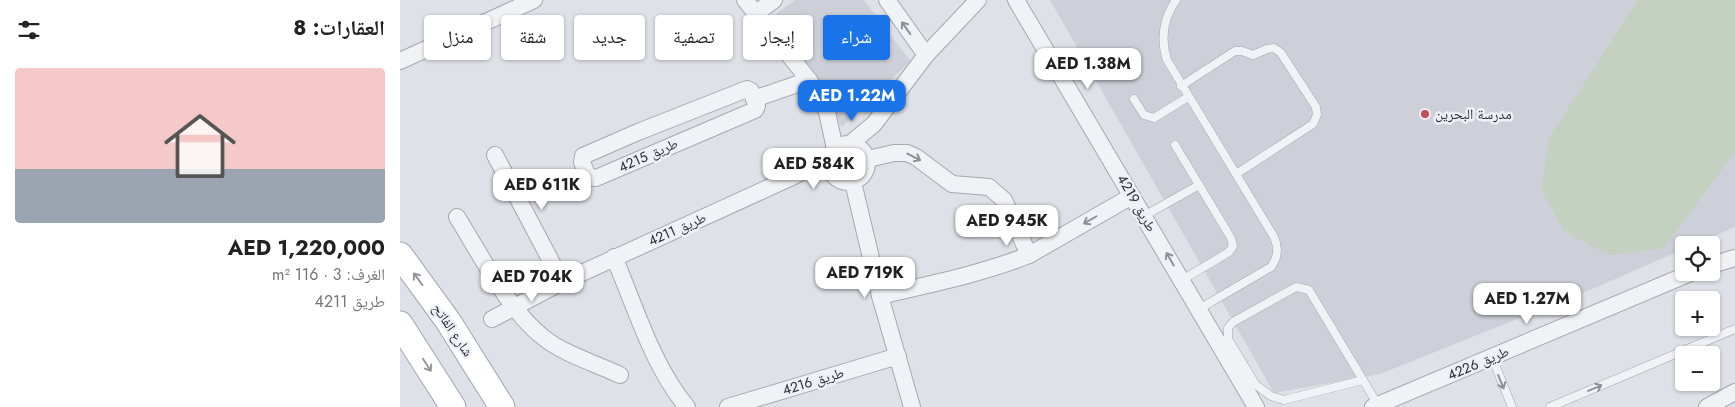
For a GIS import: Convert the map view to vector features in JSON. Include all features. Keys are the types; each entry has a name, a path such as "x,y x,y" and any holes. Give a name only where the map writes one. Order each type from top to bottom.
{"main road":[{"name":"شارع الفاتح","path":"400,256 448,321 502,407"},
{"path":"400,324 453,407"}],"street":[{"path":"400,61 534,0"},
{"path":"745,0 809,80 827,112 839,150 829,167 834,177 846,183 853,182 863,176 866,171 867,157 859,147 839,150"},
{"path":"755,14 774,0"},
{"path":"887,0 926,55"},
{"name":"طريق 4211","path":"492,319 562,282 792,177 839,150 874,124 926,55 978,0"},
{"name":"طريق 4219","path":"1016,0 1256,407"},
{"path":"754,99 809,80"},
{"name":"طريق 4215","path":"747,89 751,91 754,99 757,106 755,110 596,178 588,177 582,162 583,156 747,89"},
{"name":"طريق 4211","path":"867,157 874,124"},
{"path":"867,157 907,153 916,156 952,184 989,188 1004,200 1029,255"},
{"path":"495,155 562,282"},
{"name":"طريق 4211","path":"792,177 809,174 834,177"},
{"path":"853,182 880,296 912,407"},
{"path":"880,296 980,272 1029,255 1132,196"},
{"path":"457,216 515,307 544,339 620,375"},
{"path":"614,258 662,368 678,396 687,407"},
{"path":"1720,262 1735,258"},
{"name":"طريق 4226","path":"1375,406 1675,280"},
{"name":"طريق 4216","path":"728,407 898,356"},
{"path":"1707,407 1735,392"}],"lane":[{"path":"1176,0 1166,19 1163,40 1167,60 1188,98 1274,237 1278,247 1276,258 1271,267 1199,309"},
{"path":"1181,86 1235,51 1242,51 1253,56 1267,49 1274,48 1280,53 1316,107 1317,115 1313,124 1236,174"},
{"path":"1134,99 1144,115 1154,118 1188,98"},
{"path":"1176,145 1233,242 1229,252 1182,280"},
{"path":"1144,216 1199,184"},
{"path":"1363,380 1284,400 1271,396 1260,389 1251,377 1228,339 1228,328 1233,322 1292,289 1305,288 1309,290 1363,380 1375,406"},
{"path":"1550,407 1735,329"},
{"path":"1492,357 1512,407"}],"shaded area":[{"path":"795,0 864,0 875,15 823,15 823,60 890,60 890,34 910,61 842,127 800,60 813,60 813,15 774,15"},
{"name":"مدرسة البحرين","path":"1050,0 1735,0 1735,227 1714,236 1675,236 1675,253 1597,287 1380,374 1274,393"}],"green space":[{"path":"1638,0 1735,0 1735,152 1664,248 1609,255 1564,231 1541,189 1549,138"}],"place":[{"name":"مدرسة البحرين","path":"1425,114"}]}
